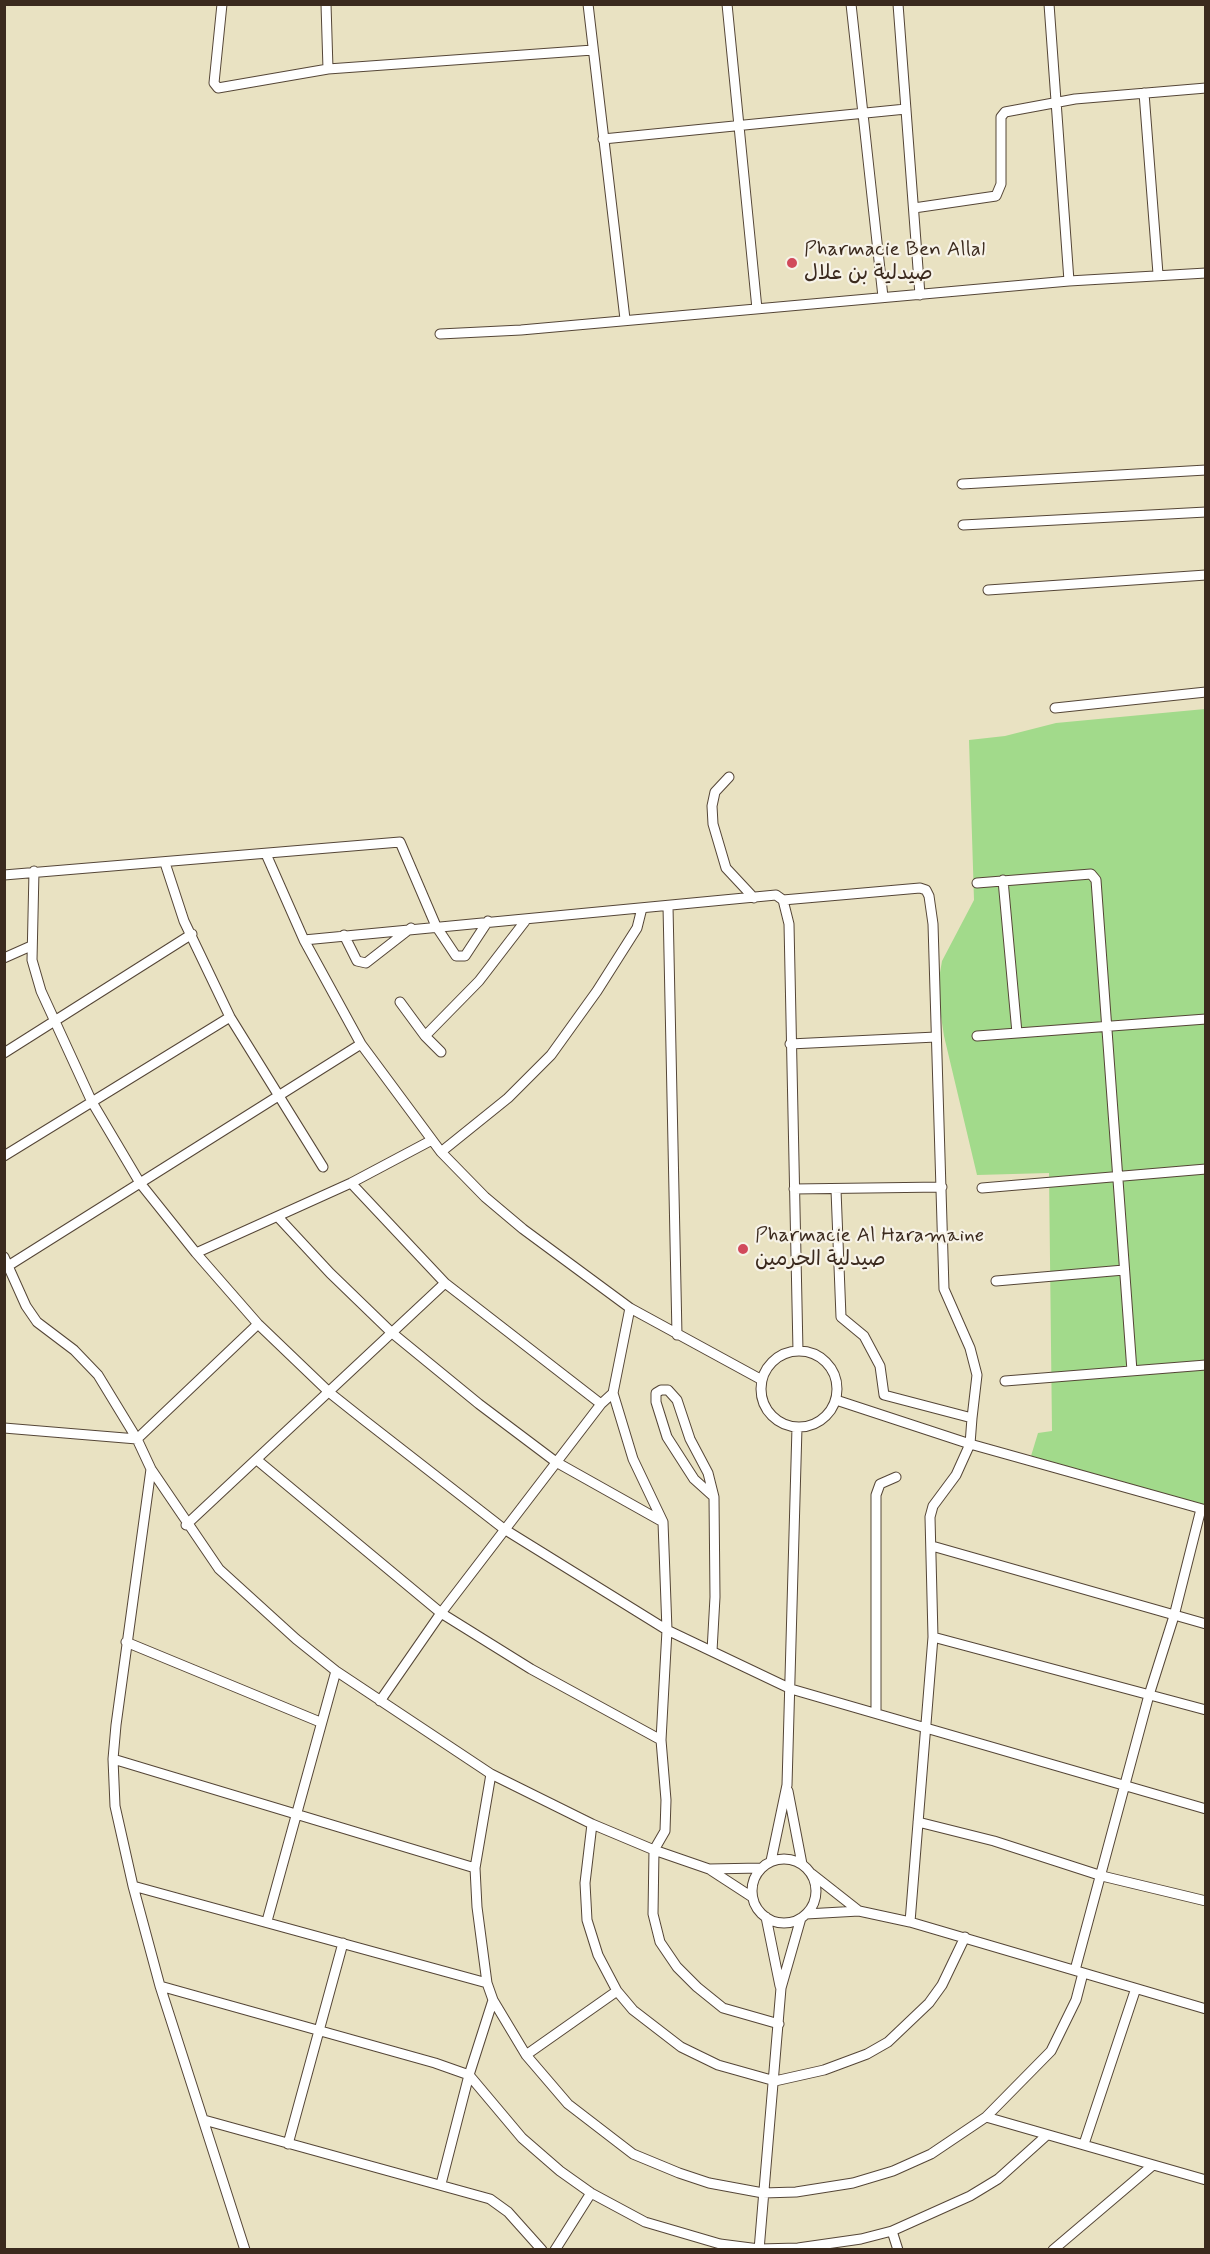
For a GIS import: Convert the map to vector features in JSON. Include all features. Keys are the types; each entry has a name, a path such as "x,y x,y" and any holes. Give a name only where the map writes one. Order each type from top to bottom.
{"street":[{"path":"222,4 214,83 216,88 328,69 593,50"},
{"path":"326,4 328,69"},
{"path":"588,4 625,319"},
{"path":"727,4 757,309"},
{"path":"851,4 883,297"},
{"path":"898,4 920,295"},
{"path":"1049,4 1069,281"},
{"path":"914,208 996,196 1001,184 999,142 1002,113 1056,103 1206,88"},
{"path":"1144,93 1158,274"},
{"path":"603,139 863,111 906,109"},
{"path":"440,334 521,330 1069,281 1206,273"},
{"path":"962,484 1206,470"},
{"path":"963,525 1206,512"},
{"path":"988,590 1206,575"},
{"path":"1055,708 1206,692"},
{"path":"729,777 715,792 712,806 713,824 726,868 754,898"},
{"path":"4,875 400,842 436,926 453,953 459,958 465,956 488,921"},
{"path":"266,854 304,940 361,1044 441,1152 485,1197 523,1229 630,1308 762,1380"},
{"path":"165,863 192,934 230,1017 323,1167"},
{"path":"34,872 31,946 35,975 54,1022 92,1102 140,1183 196,1253 258,1324 330,1393 504,1529 667,1630 791,1689 924,1725 1206,1809"},
{"path":"977,883 1091,874 1096,880 1105,1028 1132,1371"},
{"path":"1003,880 1017,1034"},
{"path":"783,900 891,890 926,890 933,924 944,1289 970,1347 977,1376 970,1444 956,1475 933,1506 930,1516 933,1637 924,1725 910,1922"},
{"path":"304,940 776,895 783,900 789,924 798,1351"},
{"path":"668,906 677,1335"},
{"path":"441,1152 508,1098 551,1055 638,928 642,908"},
{"path":"425,1036 479,981 526,920"},
{"path":"344,935 357,961 366,963 411,928"},
{"path":"4,1053 192,934"},
{"path":"4,958 31,946"},
{"path":"400,1002 425,1036 441,1052"},
{"path":"4,1156 230,1017"},
{"path":"977,1036 1206,1019"},
{"path":"790,1044 936,1037"},
{"path":"361,1044 140,1183 6,1262 18,1294 37,1322 87,1362 137,1439 151,1469 186,1525 219,1569 336,1671 491,1774 592,1824 654,1850 710,1869 752,1897"},
{"path":"196,1253 351,1183 432,1140"},
{"path":"982,1188 1206,1169"},
{"path":"351,1183 446,1283 601,1404"},
{"path":"794,1189 942,1187"},
{"path":"836,1190 841,1317 864,1336 880,1366 884,1395 881,1415"},
{"path":"278,1217 330,1273 391,1332 556,1462 663,1522"},
{"path":"996,1281 1124,1270"},
{"path":"186,1525 446,1283"},
{"path":"630,1308 613,1393 633,1459 663,1522 667,1630 661,1740 666,1800 665,1831 654,1850 653,1914 660,1942 677,1967 723,2008 778,2024"},
{"path":"4,1428 137,1439 258,1324"},
{"path":"798,1351 811,1353 823,1359 832,1369 837,1382 836,1400 826,1416 817,1423 796,1427 782,1424 771,1416 762,1399 762,1380 775,1359 798,1351"},
{"path":"1005,1381 1206,1365"},
{"path":"712,1651 715,1597 714,1497 708,1473 690,1439 677,1400 668,1390 661,1390 656,1393 656,1402 667,1437 694,1479 714,1497"},
{"path":"380,1701 441,1613 504,1529 601,1404 613,1393"},
{"path":"884,1395 972,1418"},
{"path":"491,1774 475,1868 477,1907 488,1983 493,2000 526,2055 568,2104 633,2154 709,2183 763,2193 826,2188 893,2171 931,2154 986,2117 1051,2051 1076,2000 1079,1972 1102,1876 1149,1695 1174,1616 1203,1509 970,1444 836,1400"},
{"path":"771,1861 787,1785 796,1427"},
{"path":"257,1460 441,1613 540,1674 661,1740"},
{"path":"151,1469 126,1642 113,1759 116,1806 133,1886 160,1986 245,2250"},
{"path":"876,1712 876,1495 880,1484 896,1477"},
{"path":"932,1546 1206,1624"},
{"path":"933,1637 1206,1710"},
{"path":"126,1642 320,1722"},
{"path":"267,1921 320,1722 336,1671"},
{"path":"113,1759 296,1816 475,1868"},
{"path":"787,1785 802,1864"},
{"path":"918,1822 994,1841 1102,1876 1206,1901"},
{"path":"592,1824 585,1883 587,1920 598,1955 617,1992 633,2010 681,2047 718,2065 775,2081 848,2062 888,2042 929,2003 942,1985 965,1937"},
{"path":"859,1911 811,1874 802,1864 790,1859 771,1861 761,1868 752,1884 752,1897 757,1909 766,1917 784,1923 803,1916 859,1911 965,1937 1136,1990 1206,2009"},
{"path":"710,1869 761,1868"},
{"path":"759,2249 775,2081 781,1988 803,1916 813,1904 816,1892 811,1874"},
{"path":"133,1886 488,1983"},
{"path":"766,1917 781,1988"},
{"path":"288,2144 343,1942"},
{"path":"160,1986 469,2075 522,2138 560,2171 591,2193 653,2224 720,2244 759,2249 831,2244 892,2231 970,2196 998,2179 1047,2135"},
{"path":"1084,2144 1136,1990"},
{"path":"526,2055 617,1992"},
{"path":"441,2184 469,2075 493,2000"},
{"path":"986,2117 1206,2180"},
{"path":"204,2120 441,2184 498,2203 542,2250"},
{"path":"1053,2250 1153,2165"},
{"path":"555,2250 591,2193"},
{"path":"892,2231 898,2250"}],"green space":[{"path":"1205,709 1205,1506 1031,1456 1038,1433 1052,1431 1049,1173 977,1175 944,1036 937,990 942,961 974,900 969,740 1005,736 1056,723"}],"place":[{"name":"Pharmacie Ben Allal صيدلية بن علال","path":"792,263"},
{"name":"Pharmacie Al Haramaine صيدلية الحرمين","path":"743,1249"}]}
